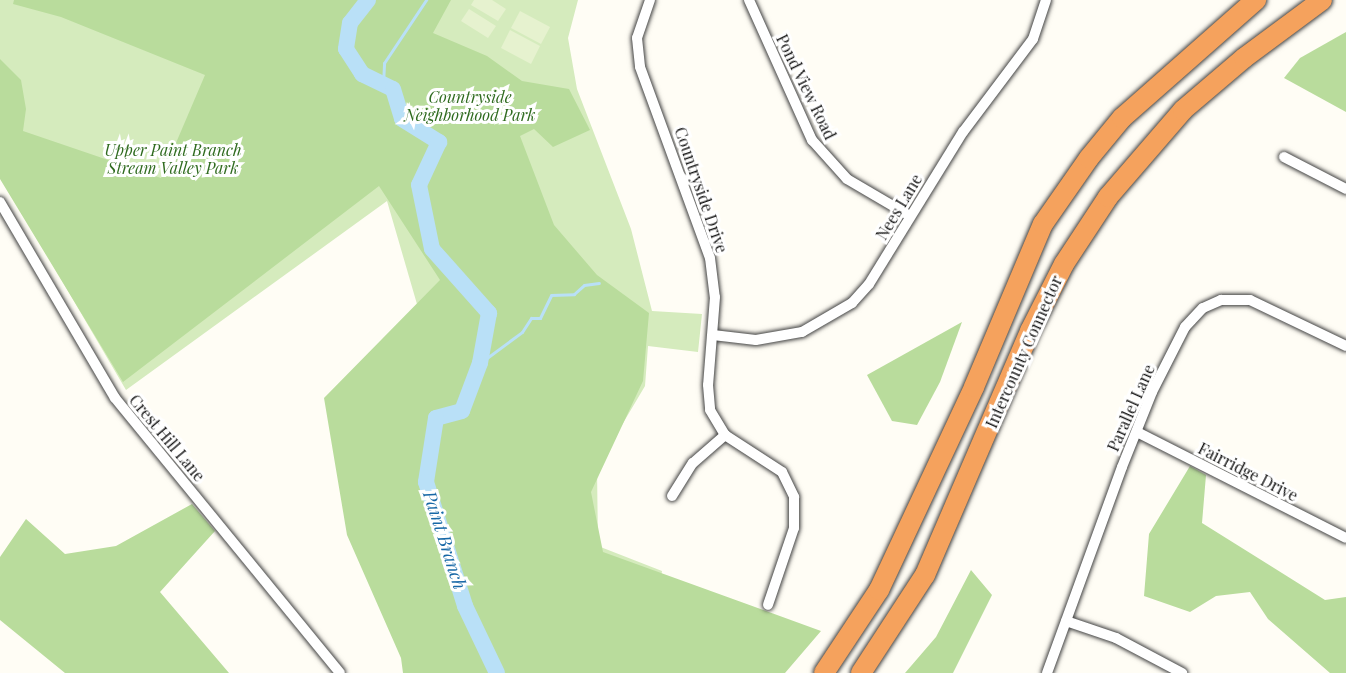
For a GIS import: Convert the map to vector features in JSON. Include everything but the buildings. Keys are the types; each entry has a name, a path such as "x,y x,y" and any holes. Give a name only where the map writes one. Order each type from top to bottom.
{"highway":[{"name":"Intercounty Connector","path":"824,673 879,590 974,387 1043,224 1089,158 1122,118 1256,0"},
{"name":"Intercounty Connector","path":"861,673 925,575 1030,332 1064,264 1108,197 1183,110 1244,58 1322,0"}],"street":[{"name":"Countryside Drive","path":"650,0 637,38 640,67 710,258 715,297 708,385 710,410 725,435 782,472 794,497 794,528 768,605"},
{"name":"Pond View Road","path":"749,0 812,140 847,178 910,216"},
{"name":"Nees Lane","path":"713,335 756,340 778,338 830,319 869,284 963,132 1033,39 1046,0"},
{"path":"1284,157 1346,189"},
{"name":"Crest Hill Lane","path":"0,202 115,398 340,673"},
{"name":"Parallel Lane","path":"1047,673 1137,432 1185,327 1203,308 1221,300 1250,300 1346,346"},
{"name":"Fairridge Drive","path":"1137,432 1346,538"},
{"path":"672,496 693,463 725,435"},
{"path":"1066,621 1116,638 1182,673"}],"green space":[{"name":"Upper Paint Branch Stream Valley Park","path":"0,0 578,0 568,38 577,89 631,229 652,311 702,314 698,352 648,346 645,386 597,467 598,546 662,571 648,673 444,397 387,201 126,390 0,175"},
{"name":"Upper Paint Branch Stream Valley Park","path":"14,0 451,0 433,33 487,56 522,81 569,89 590,130 553,147 534,129 520,136 554,225 597,275 649,313 643,381 591,492 603,552 821,631 785,673 403,673 401,658 347,535 324,398 440,280 379,186 123,382 0,179 0,59 21,80 26,109 23,131 161,178 205,75 61,17 13,4"},
{"path":"474,0 492,0 506,9 498,21 471,5"},
{"path":"469,9 496,26 488,38 461,21"},
{"path":"520,11 550,27 541,44 511,28"},
{"path":"510,30 540,46 531,64 501,48"},
{"path":"1346,32 1346,112 1284,78 1300,58"},
{"path":"962,322 940,382 917,425 892,421 867,375"},
{"path":"1190,466 1206,475 1202,523 1325,600 1346,597 1346,673 1330,673 1268,619 1250,592 1216,596 1190,612 1144,596 1149,534"},
{"path":"192,504 215,531 160,592 229,673 65,673 0,620 0,557 26,519 65,554 116,546"},
{"path":"971,570 992,595 953,673 905,673 936,637"}],"waterway":[{"name":"Paint Branch","path":"368,0 350,23 346,49 362,74 393,89 402,119 439,142 419,185 432,249 489,313 480,363 462,411 436,418 426,482 465,606 497,673"},
{"path":"383,84 384,63 426,0"},
{"path":"480,363 522,332 531,318 540,318 551,295 574,294 584,285 599,283"}],"park label":[{"name":"Countryside Neighborhood Park","path":"470,106"}]}
